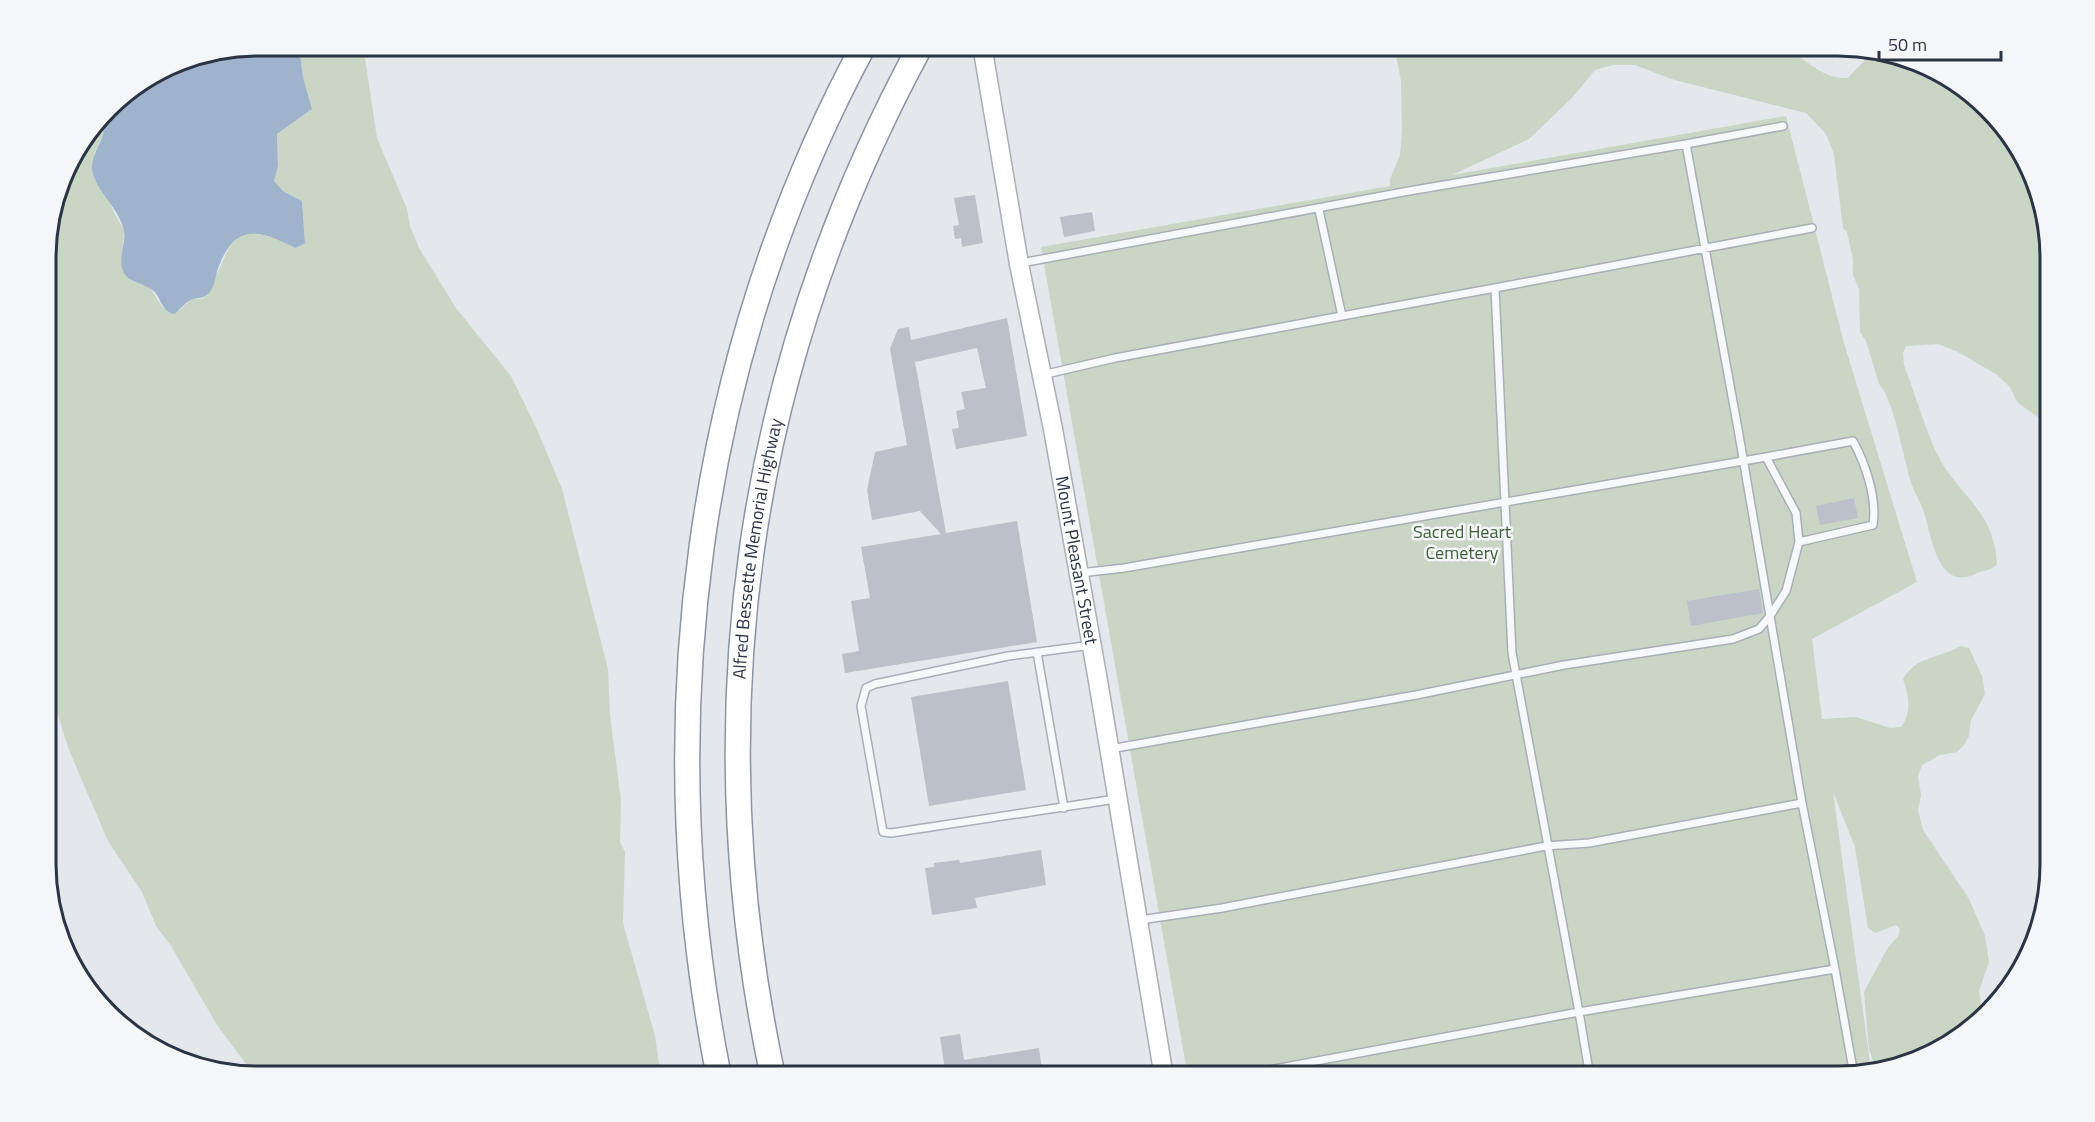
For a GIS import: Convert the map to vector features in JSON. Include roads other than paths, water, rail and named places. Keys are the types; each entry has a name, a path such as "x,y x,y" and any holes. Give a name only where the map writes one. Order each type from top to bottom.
{"highway":[{"path":"717,1066 700,968 687,796 688,673 699,557 725,412 756,299 808,158 859,56"},
{"name":"Alfred Bessette Memorial Highway","path":"771,1066 748,930 737,794 738,680 751,554 776,422 814,281 851,187 916,56"}],"main road":[{"name":"Mount Pleasant Street","path":"984,56 1019,264 1092,645 1162,1066"}],"lane":[{"path":"1019,264 1319,210 1409,191 1783,126"},
{"path":"1686,144 1706,247 1802,803 1852,1066"},
{"path":"1319,210 1342,316"},
{"path":"1041,376 1115,358 1812,228"},
{"path":"1494,288 1515,676 1588,1066"},
{"path":"1078,573 1124,568 1853,441 1869,483 1875,512 1873,525 1799,542"},
{"path":"1109,750 1515,676 1564,665 1733,639 1759,629 1786,591 1799,542 1796,513 1766,457"},
{"path":"1092,645 1036,652 886,681 866,688 861,706 880,825 883,832 891,833 1117,799"},
{"path":"1036,652 1064,808"},
{"path":"1137,920 1233,906 1546,846 1589,843 1802,803"},
{"path":"1291,1066 1579,1012 1835,969"}],"water":[{"path":"244,56 300,56 303,77 312,109 277,134 278,166 274,181 283,191 302,201 305,243 296,248 261,234 242,236 233,242 226,252 210,292 204,297 188,301 175,314 170,313 155,292 130,279 122,268 124,231 122,223 93,174 93,159 105,127 115,115 135,97 180,71 218,59"}],"park label":[{"name":"Sacred Heart Cemetery","path":"1462,542"}]}
